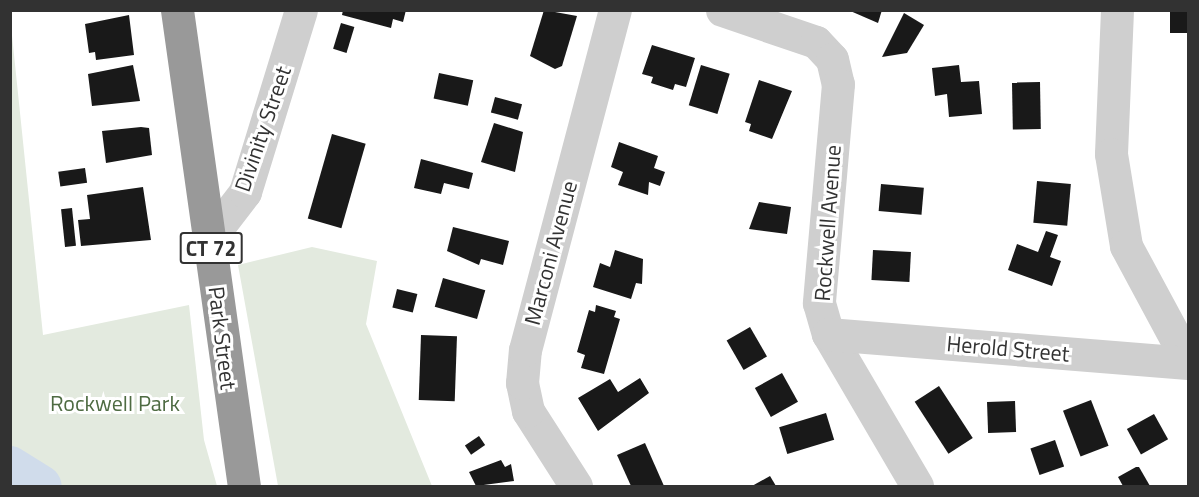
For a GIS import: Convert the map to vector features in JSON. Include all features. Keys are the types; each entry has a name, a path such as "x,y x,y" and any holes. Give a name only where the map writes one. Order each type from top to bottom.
{"highway":[{"name":"Park Street","path":"177,10 244,486"}],"street":[{"name":"Divinity Street","path":"209,240 244,192 301,10"},
{"name":"Marconi Avenue","path":"576,486 528,411 522,383 525,350 615,10"},
{"name":"Rockwell Avenue","path":"722,10 816,42 832,59 838,84 819,303 828,334 916,486"},
{"path":"1117,10 1111,154 1126,246 1188,362"},
{"name":"Herold Street","path":"828,334 1188,362"}],"green space":[{"name":"Rockwell Park","path":"10,16 43,335 189,305 204,440 217,486 11,486"},
{"path":"312,247 377,261 366,324 432,486 278,486 238,265"}],"building":[{"path":"343,10 406,10 403,22 393,19 391,28 342,15"},
{"path":"544,10 577,16 562,66 555,69 530,56"},
{"path":"848,10 882,10 878,23"},
{"path":"1170,10 1188,10 1188,33 1170,33"},
{"path":"904,13 924,25 907,53 882,57"},
{"path":"129,15 134,55 96,60 95,52 89,53 85,24"},
{"path":"341,23 354,27 346,53 333,49"},
{"path":"652,45 695,58 686,87 675,84 673,90 651,83 653,77 642,74"},
{"path":"133,65 140,101 92,106 88,74"},
{"path":"701,65 730,74 717,114 689,105"},
{"path":"959,65 961,82 979,81 982,114 949,117 947,94 935,96 932,68"},
{"path":"439,73 473,80 468,106 434,98"},
{"path":"759,80 792,91 772,139 749,131 751,124 745,122"},
{"path":"1012,82 1040,82 1041,129 1013,129"},
{"path":"495,97 522,104 518,120 491,112"},
{"path":"494,123 523,132 515,172 481,162"},
{"path":"149,128 152,155 106,163 102,131"},
{"path":"332,134 366,144 341,228 308,219"},
{"path":"619,142 658,156 654,168 665,172 660,186 649,182 648,195 618,185 623,172 611,167"},
{"path":"421,159 473,173 469,189 444,183 441,194 414,188"},
{"path":"85,168 87,183 60,187 58,172"},
{"path":"1037,181 1071,184 1067,226 1033,223"},
{"path":"881,184 924,188 921,215 879,211"},
{"path":"143,187 151,240 81,246 78,220 90,219 87,195"},
{"path":"759,202 791,207 787,234 749,229"},
{"path":"72,208 76,246 65,247 61,209"},
{"path":"453,227 509,241 503,265 481,259 479,265 447,251"},
{"path":"1046,231 1058,235 1050,257 1061,261 1052,286 1008,270 1017,244 1038,252"},
{"path":"615,250 643,259 642,284 636,283 631,299 593,287 600,263 610,267"},
{"path":"873,250 911,252 909,282 871,280"},
{"path":"443,278 485,290 477,319 435,307"},
{"path":"397,289 417,294 413,313 392,307"},
{"path":"596,305 616,311 614,317 620,319 604,374 581,368 585,355 577,352 589,310 595,312"},
{"path":"750,327 767,356 744,370 727,340"},
{"path":"421,335 457,336 455,401 419,400"},
{"path":"782,373 798,402 771,417 755,388"},
{"path":"640,378 649,393 598,431 578,398 610,379 618,392"},
{"path":"939,386 973,438 948,454 915,402"},
{"path":"1091,400 1109,446 1081,456 1063,411"},
{"path":"1015,401 1016,432 988,433 987,402"},
{"path":"826,413 834,440 787,454 779,427"},
{"path":"1154,414 1168,439 1141,454 1127,429"},
{"path":"479,436 485,445 471,455 465,446"},
{"path":"1055,440 1064,466 1040,475 1030,448"},
{"path":"645,443 664,486 631,486 617,455"},
{"path":"501,460 505,467 511,464 514,481 476,486 469,472"},
{"path":"1139,467 1150,486 1123,486 1118,477"},
{"path":"770,476 776,486 752,486"}],"waterway":[{"path":"10,467 40,486"}]}
